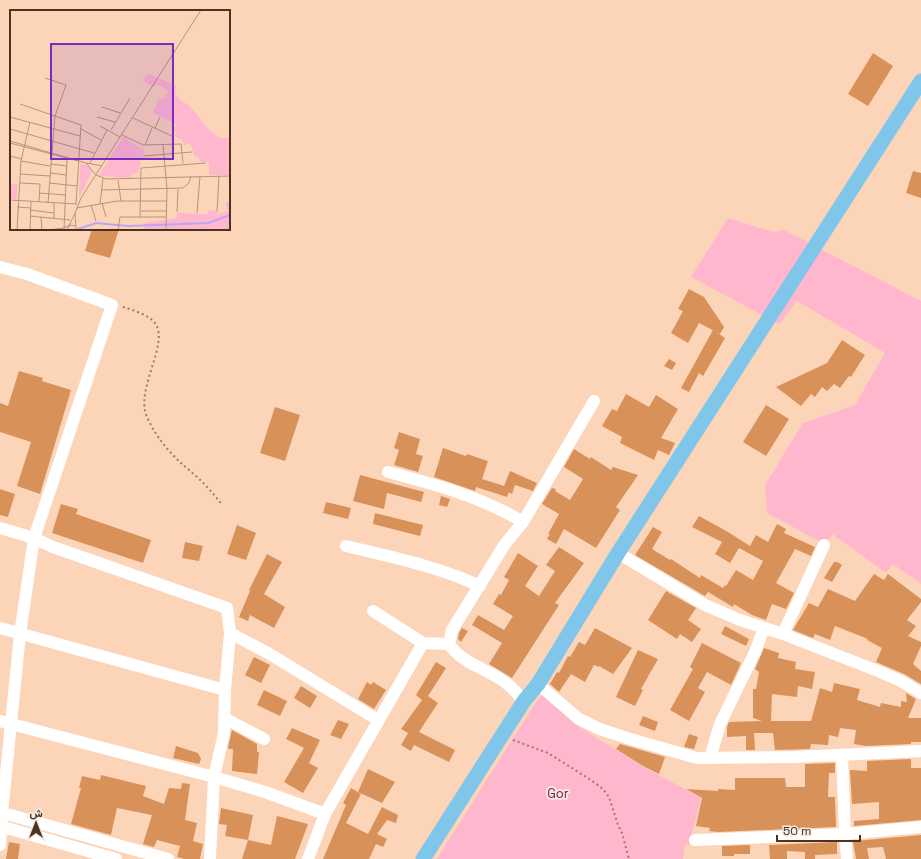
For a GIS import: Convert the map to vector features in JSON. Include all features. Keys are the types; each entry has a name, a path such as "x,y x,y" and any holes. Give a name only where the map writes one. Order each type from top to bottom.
{"main road":[{"path":"423,859 524,701 538,684 618,553 815,249 921,81"}],"street":[{"path":"0,267 27,274 112,305 34,538 5,723 0,845"},
{"path":"524,701 506,683 454,652 449,644 452,630 505,544 523,522 594,400"},
{"path":"388,472 438,485 483,501 523,522"},
{"path":"0,528 34,538 53,547 228,608 230,633 225,690 224,733 214,777 210,859"},
{"path":"783,634 824,545"},
{"path":"346,546 421,564 458,576 480,586"},
{"path":"618,553 698,602 740,620 783,634 878,671 901,681 921,693"},
{"path":"373,611 423,643 449,644"},
{"path":"0,628 225,690"},
{"path":"710,758 720,724 749,666 764,628"},
{"path":"230,633 268,653 378,720"},
{"path":"308,859 325,814 423,643"},
{"path":"538,684 579,719 600,729 696,758 842,755 921,750"},
{"path":"224,718 264,739"},
{"path":"5,723 214,777 266,792 325,814"},
{"path":"842,755 847,859"},
{"path":"1,813 168,859"},
{"path":"0,826 116,859"},
{"path":"695,840 845,834 921,827"}],"path":[{"path":"112,305 135,310 154,321 160,334 144,396 146,416 160,441 180,462 208,487 222,504"},
{"path":"513,740 548,753 603,789 609,797 622,833 629,859"}],"green space":[{"path":"728,218 773,232 784,230 921,301 921,584 893,564 886,573 832,534 826,545 767,513 765,485 803,423 855,405 885,353 797,301 779,324 691,277"},
{"name":"Gor","path":"544,694 571,721 581,728 642,766 701,798 689,845 685,844 683,859 437,859 538,699"}],"building":[{"path":"873,53 893,66 868,106 848,94"},
{"path":"913,171 921,173 921,198 906,193"},
{"path":"92,230 119,230 110,258 85,251"},
{"path":"689,289 704,297 724,327 720,334 699,323 688,343 671,333 683,311 678,309"},
{"path":"713,330 725,338 703,376 699,373 689,392 681,388"},
{"path":"842,340 865,355 851,377 849,376 840,388 834,384 827,391 822,387 815,397 811,394 801,406 776,387 827,363"},
{"path":"669,359 676,363 672,370 664,366"},
{"path":"19,371 43,378 42,381 71,390 40,494 17,486 31,442 0,432 0,403 8,406"},
{"path":"626,394 649,407 656,395 678,409 661,438 675,443 669,455 658,450 654,460 620,443 622,437 602,426 612,409 617,411"},
{"path":"766,405 789,419 766,456 743,442"},
{"path":"275,407 300,415 285,461 260,453"},
{"path":"399,432 420,439 416,454 423,456 418,472 394,465 399,450 394,448"},
{"path":"443,448 466,456 467,454 488,461 482,479 504,486 510,471 537,483 533,491 515,485 512,494 509,492 507,497 476,487 475,491 434,477"},
{"path":"574,449 590,459 591,457 611,470 613,467 638,475 616,507 620,510 596,548 564,529 556,544 547,539 550,534 548,534 559,514 542,504 552,488 556,489 555,491 570,500 583,479 564,467"},
{"path":"360,475 424,492 421,502 387,493 384,509 353,501"},
{"path":"0,489 15,494 8,517 0,515"},
{"path":"441,496 450,499 447,507 439,505"},
{"path":"326,502 351,508 348,519 323,513"},
{"path":"61,504 78,509 76,514 151,540 143,563 52,533"},
{"path":"375,513 423,525 420,536 373,524"},
{"path":"699,516 750,546 756,535 768,542 777,524 786,529 784,533 815,547 811,556 795,549 776,583 794,593 786,609 772,604 766,620 752,615 734,604 733,607 708,592 705,596 635,555 653,527 662,532 652,549 670,560 671,559 700,578 701,575 723,588 725,585 726,586 736,570 753,580 763,561 739,548 730,563 715,554 722,542 692,527"},
{"path":"237,525 256,533 246,560 227,554"},
{"path":"185,542 203,546 199,561 182,558"},
{"path":"559,547 584,563 555,603 559,605 512,678 489,664 502,643 472,625 478,615 504,630 513,616 493,604 499,594 501,595 509,580 504,577 518,553 538,566 525,586 539,596 555,571 546,565"},
{"path":"267,554 282,562 264,594 285,607 274,628 250,615 248,621 239,617 250,591 249,590"},
{"path":"834,562 842,565 832,582 824,578"},
{"path":"874,574 884,580 888,574 921,599 921,602 907,620 916,626 908,636 921,642 921,646 913,664 921,671 921,684 904,674 876,662 882,648 867,640 868,639 835,626 830,640 815,634 813,638 793,630 809,603 818,607 828,589 855,601"},
{"path":"666,591 696,608 688,620 701,629 692,642 680,634 677,639 648,620"},
{"path":"725,626 749,639 746,646 721,634"},
{"path":"462,628 468,631 461,642 458,639"},
{"path":"595,628 632,648 613,674 599,666 594,665 585,682 571,674 559,692 550,684 579,642 585,645"},
{"path":"702,643 741,663 731,685 707,672 698,688 705,692 689,721 670,710 693,669 690,667"},
{"path":"764,648 779,653 778,658 796,662 795,669 815,672 812,689 798,686 797,697 772,694 771,721 811,721 820,688 832,692 834,683 860,689 857,700 880,707 881,703 901,707 901,701 907,702 906,693 916,699 908,718 921,718 921,742 911,742 911,744 866,746 854,744 856,730 840,728 838,737 829,735 828,745 811,744 810,749 775,750 773,733 754,733 755,750 746,750 746,736 727,737 727,727 729,722 762,721 753,718 753,689 756,689 759,672 755,669"},
{"path":"638,650 658,659 641,689 643,690 635,706 616,697"},
{"path":"254,657 270,665 261,683 245,675"},
{"path":"436,662 446,668 428,696 438,703 419,732 455,750 449,762 414,745 411,751 401,745 408,733 401,729 422,700 416,695"},
{"path":"367,682 371,685 373,682 386,690 374,709 358,699"},
{"path":"301,686 317,696 310,708 294,698"},
{"path":"264,690 287,701 280,716 257,705"},
{"path":"643,716 658,722 655,731 639,725"},
{"path":"338,720 349,724 341,739 330,735"},
{"path":"292,728 320,740 309,763 318,768 303,793 284,782 304,748 286,739"},
{"path":"232,730 257,744 257,752 259,752 257,774 232,771 233,749 229,749 228,747"},
{"path":"689,734 698,737 694,749 684,747"},
{"path":"620,744 665,757 659,774 616,749"},
{"path":"176,746 198,753 201,759 199,764 173,758"},
{"path":"911,759 911,768 921,768 921,820 854,826 854,821 879,819 879,802 852,804 850,770 867,771 867,761"},
{"path":"835,763 835,773 829,773 828,797 835,797 836,827 718,832 709,831 710,828 696,826 702,798 686,789 718,791 718,789 735,790 735,778 785,778 786,787 805,787 805,764"},
{"path":"368,769 395,782 382,803 358,792"},
{"path":"101,775 146,786 143,796 164,804 169,788 181,789 182,783 190,784 185,820 197,823 193,841 203,844 200,859 184,859 177,857 180,846 157,840 154,847 143,844 152,815 117,808 111,835 71,824 81,788 79,788 82,776 100,780"},
{"path":"351,788 361,794 346,823 368,834 382,807 398,815 396,823 387,820 377,834 387,839 383,847 376,844 369,859 323,859 346,805 343,803"},
{"path":"221,808 253,815 248,840 225,836 227,825 219,824"},
{"path":"277,816 308,824 295,859 242,859 248,840 271,845"},
{"path":"921,835 921,859 886,859 883,847 867,848 869,859 856,859 853,842 855,841"},
{"path":"9,842 20,844 18,859 6,859"},
{"path":"837,842 837,854 815,855 815,859 805,859 805,852 787,851 787,859 770,859 769,845"},
{"path":"750,845 750,854 722,856 722,846"}]}
